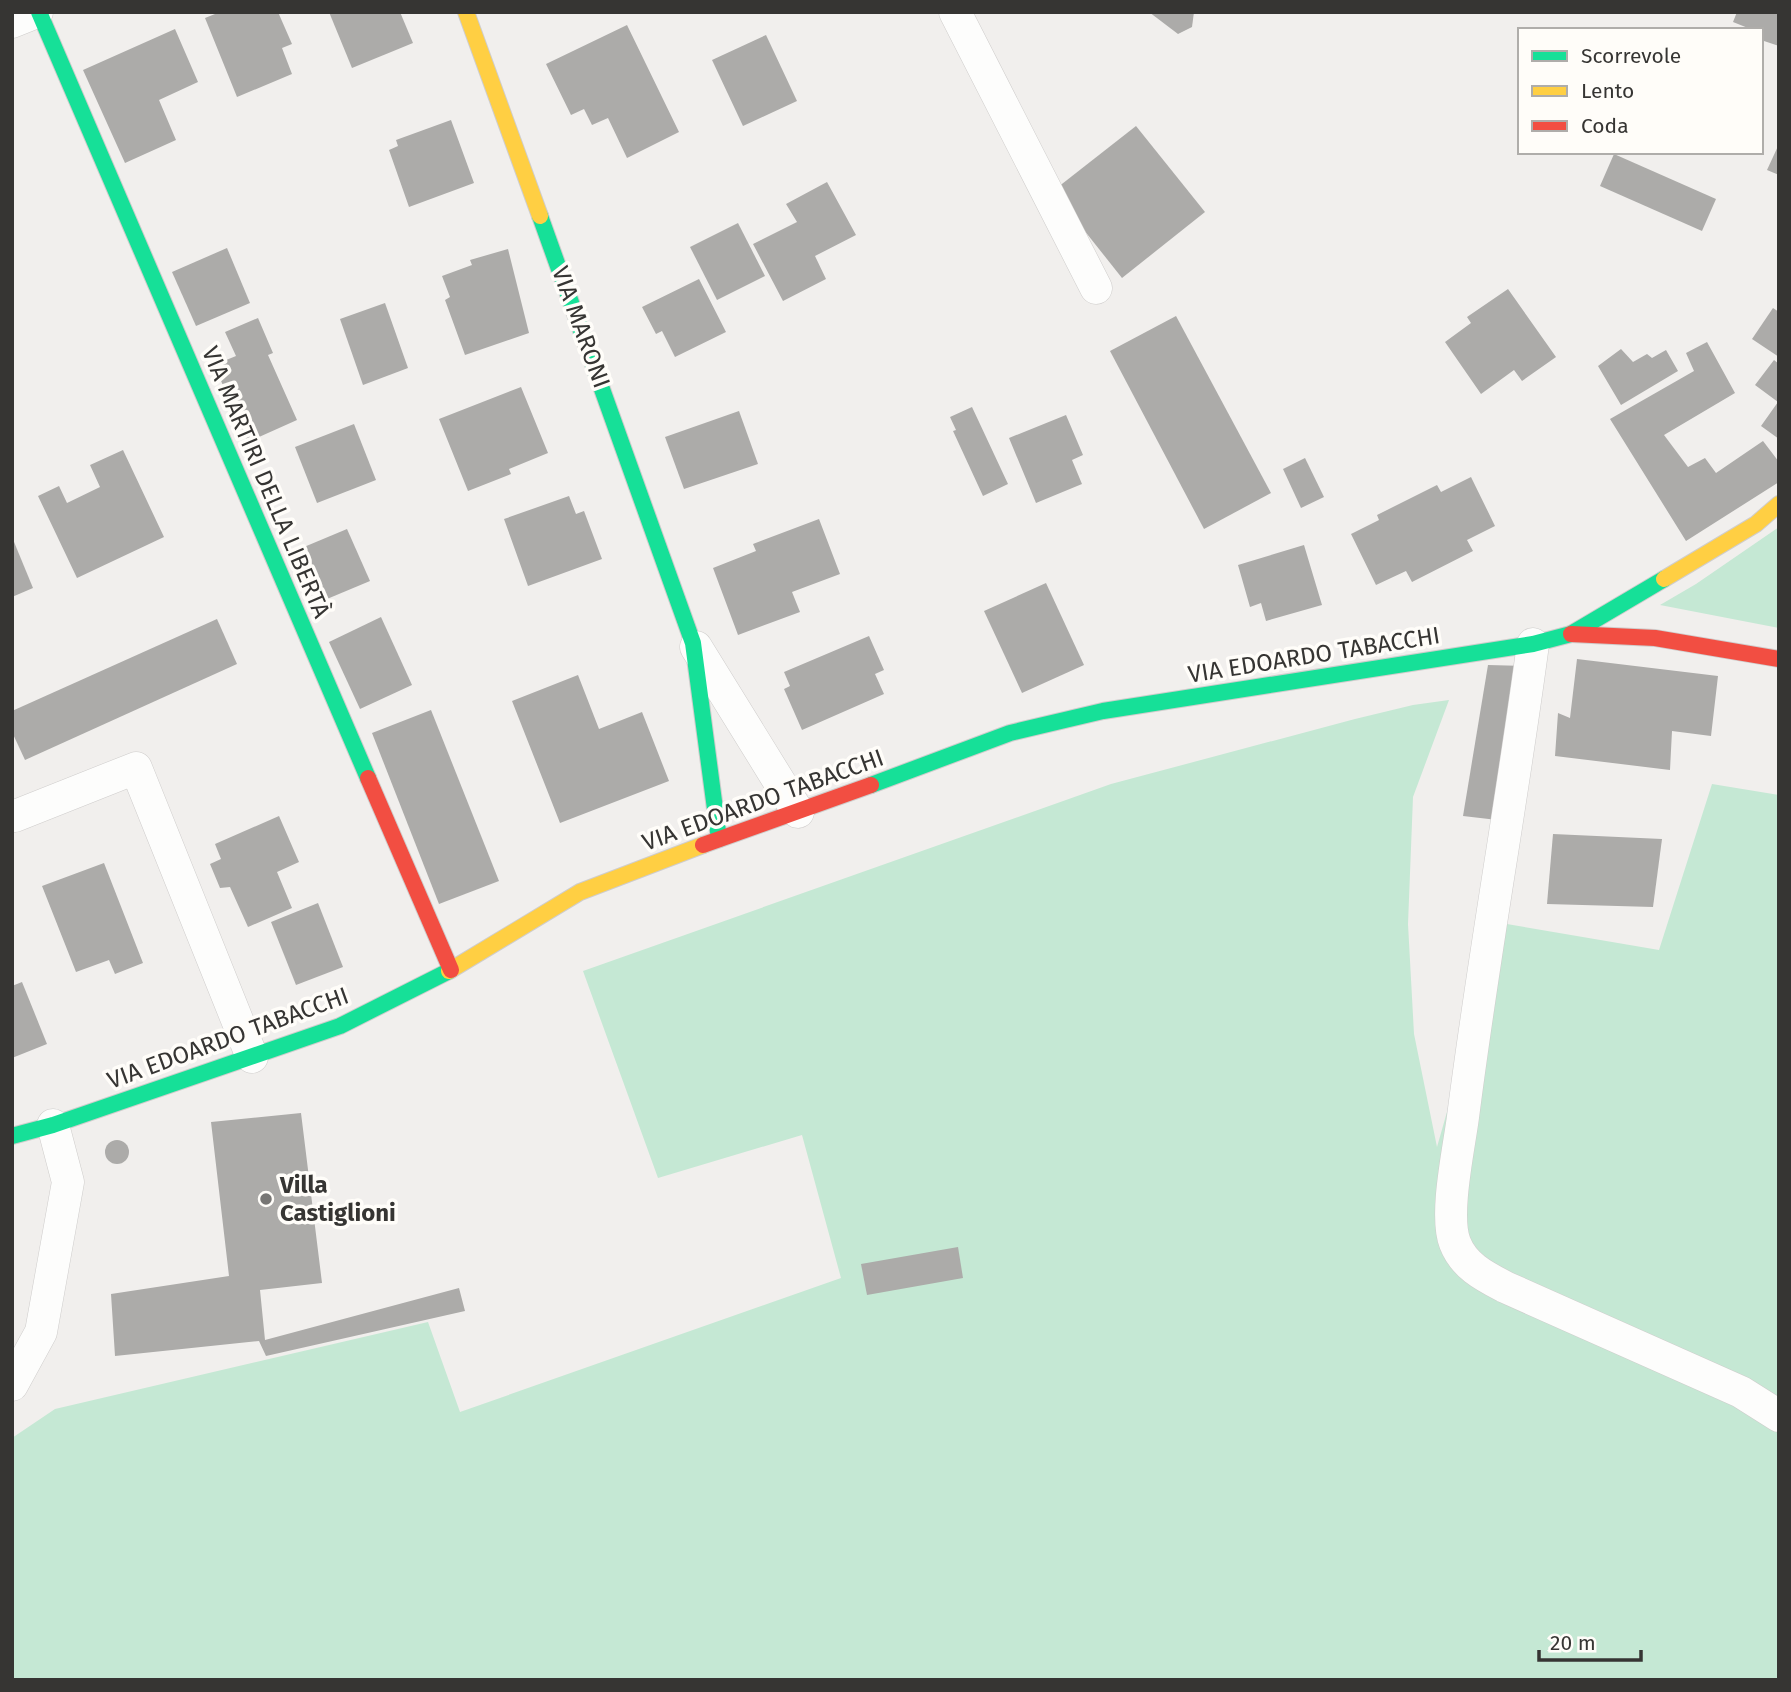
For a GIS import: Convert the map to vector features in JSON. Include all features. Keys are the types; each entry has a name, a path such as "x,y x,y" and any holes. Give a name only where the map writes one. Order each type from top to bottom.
{"street":[{"path":"12,22 38,12"},
{"name":"VIA MARTIRI DELLA LIBERTÀ","path":"38,12 451,970"},
{"name":"VIA MARONI","path":"466,12 633,470 693,643 719,839"},
{"path":"955,12 1096,288"},
{"name":"VIA EDOARDO TABACCHI","path":"12,1136 54,1125 340,1026 451,970 580,892 1010,733 1103,711 1533,644 1571,634 1756,524 1779,504"},
{"name":"VIA EDOARDO TABACCHI","path":"1571,634 1655,638 1779,659"},
{"name":"VIA MARONI","path":"693,643 798,812"},
{"path":"1533,644 1466,1089 1450,1217 1454,1242 1463,1258 1477,1272 1505,1287 1741,1392 1779,1416"},
{"path":"15,816 136,768 252,1057"},
{"path":"12,1385 41,1332 68,1182 54,1125"}],"green space":[{"path":"1779,527 1779,628 1660,605 1696,584"},
{"path":"1449,700 1413,797 1408,924 1414,1034 1437,1147 1501,923 1659,950 1712,784 1779,795 1779,1680 12,1680 12,1438 55,1409 428,1322 460,1412 841,1278 802,1135 658,1178 583,971 1111,784 1355,719 1413,705"}],"building":[{"path":"220,12 278,12 292,44 282,48 292,74 237,97 205,18"},
{"path":"329,12 400,12 413,43 352,68"},
{"path":"1149,12 1194,12 1192,27 1178,34"},
{"path":"1737,12 1779,12 1779,46 1763,41 1763,28 1748,28 1733,22"},
{"path":"627,25 679,132 627,158 608,118 592,125 584,109 571,115 546,64"},
{"path":"175,29 198,82 159,100 176,140 125,163 83,70"},
{"path":"766,35 797,101 743,126 712,60"},
{"path":"451,120 474,183 409,207 389,150 398,146 396,140"},
{"path":"1136,126 1205,212 1122,278 1053,191"},
{"path":"1779,144 1779,175 1767,170"},
{"path":"1614,154 1716,199 1702,231 1600,186"},
{"path":"827,182 856,235 815,256 826,279 783,301 753,244 797,222 786,204"},
{"path":"738,223 765,276 717,300 690,247"},
{"path":"227,248 250,303 196,326 172,272"},
{"path":"508,249 529,333 465,355 445,300 450,297 442,276 472,265 470,260"},
{"path":"699,279 726,332 675,357 662,331 656,334 642,307"},
{"path":"1508,289 1556,357 1522,381 1514,370 1481,394 1445,342 1471,323 1467,317"},
{"path":"385,303 408,368 363,385 340,319"},
{"path":"1773,308 1779,312 1779,357 1752,339"},
{"path":"1176,316 1271,493 1204,529 1110,351"},
{"path":"258,318 273,353 268,355 297,420 248,442 214,365 236,356 225,332"},
{"path":"1707,342 1735,393 1664,435 1688,467 1705,458 1716,473 1763,441 1779,462 1779,482 1686,541 1610,419 1694,371 1686,353"},
{"path":"1621,349 1633,362 1647,354 1652,358 1666,350 1678,371 1621,405 1598,366"},
{"path":"1774,360 1779,364 1779,439 1761,426 1778,402 1755,385"},
{"path":"521,387 548,453 509,469 511,474 468,491 439,419"},
{"path":"972,407 1008,484 983,496 953,431 956,430 950,417"},
{"path":"739,411 758,464 684,489 665,437"},
{"path":"1066,415 1083,455 1072,460 1082,484 1036,503 1009,438"},
{"path":"354,424 376,480 317,503 295,447"},
{"path":"123,450 164,537 77,578 38,496 59,486 67,503 100,487 90,465"},
{"path":"1305,458 1324,497 1301,508 1283,469"},
{"path":"1471,477 1495,526 1467,540 1473,551 1412,582 1406,571 1376,585 1351,534 1379,520 1377,515 1437,485 1441,492"},
{"path":"569,496 576,514 584,511 602,559 528,586 504,519"},
{"path":"819,519 840,574 792,592 800,612 738,635 713,568 756,551 753,544"},
{"path":"347,529 370,581 327,599 304,547"},
{"path":"12,537 33,588 12,597"},
{"path":"1304,545 1322,605 1266,621 1261,603 1250,607 1238,565"},
{"path":"1046,583 1084,665 1022,693 984,611"},
{"path":"381,617 412,685 360,709 329,642"},
{"path":"217,619 237,664 25,760 12,732 12,711"},
{"path":"869,636 884,670 875,674 884,694 802,730 784,689 790,686 784,672"},
{"path":"1577,659 1718,676 1711,736 1672,731 1670,770 1555,756 1558,713 1570,718"},
{"path":"1488,665 1527,666 1506,821 1463,816"},
{"path":"578,675 599,729 642,712 669,781 560,823 512,701"},
{"path":"431,710 499,881 439,904 372,733"},
{"path":"279,816 299,862 277,872 292,908 248,927 230,887 220,888 210,864 221,859 215,844"},
{"path":"1553,834 1662,839 1653,907 1547,904"},
{"path":"104,863 143,963 115,974 109,960 76,972 42,886"},
{"path":"318,903 343,967 296,985 271,922"},
{"path":"22,982 47,1044 12,1058 12,986"},
{"path":"301,1113 322,1283 260,1290 265,1340 459,1288 465,1311 266,1356 259,1341 115,1356 111,1294 229,1276 211,1122"},
{"path":"117,1140 125,1144 129,1152 125,1160 117,1164 109,1160 105,1152 109,1144"},
{"path":"958,1247 963,1278 867,1295 861,1264"}],"traffic: fast":[{"path":"39,12 368,778"},
{"path":"540,216 693,643 719,839"},
{"path":"871,785 1010,733 1103,711 1533,644 1571,634 1664,579"},
{"path":"12,1136 53,1125 340,1026 449,971"}],"traffic: slow":[{"path":"466,12 540,216"},
{"path":"1664,579 1756,524 1779,504"},
{"path":"449,971 580,892 703,845"}],"traffic: jam":[{"path":"1571,634 1655,638 1779,659"},
{"path":"368,778 451,970"},
{"path":"703,845 871,785"}],"place":[{"name":"Villa Castiglioni","path":"266,1199"}]}
